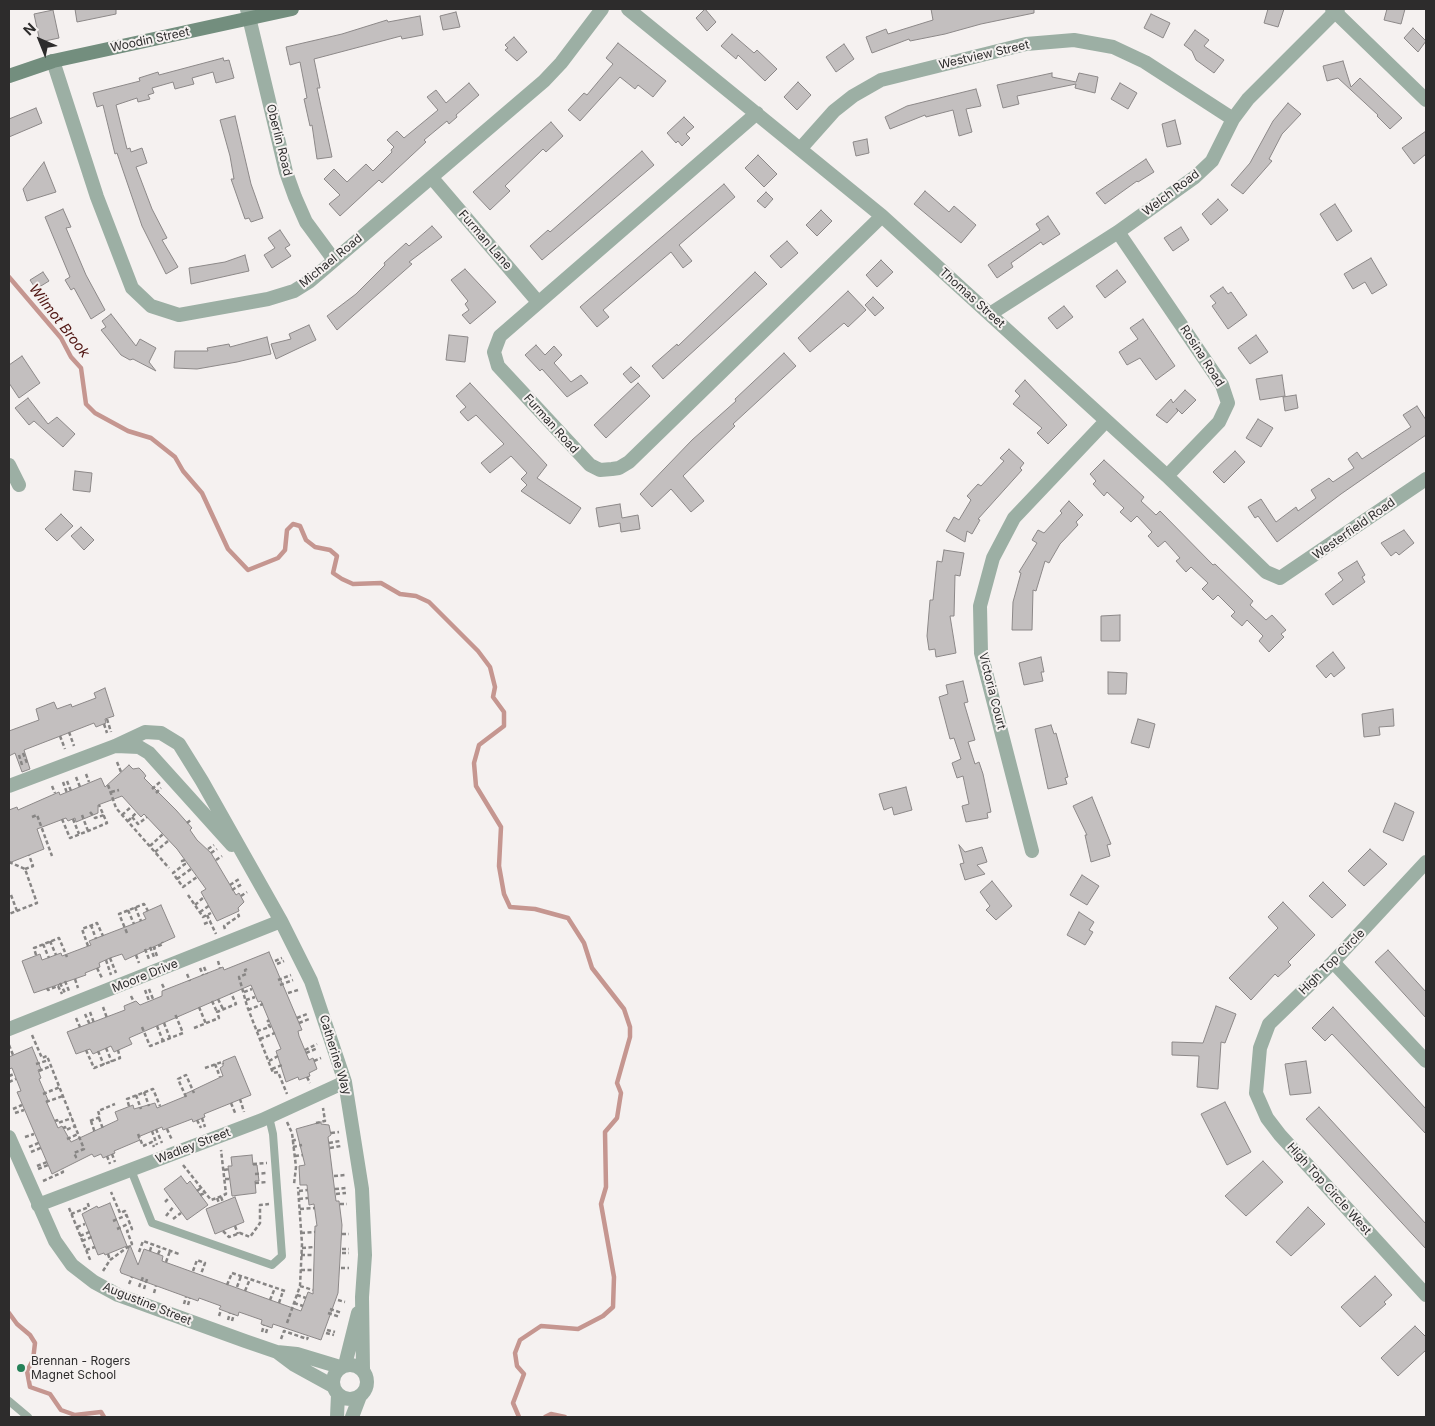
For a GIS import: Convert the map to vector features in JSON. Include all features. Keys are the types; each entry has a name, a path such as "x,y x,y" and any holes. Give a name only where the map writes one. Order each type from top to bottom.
{"main road":[{"name":"Woodin Street","path":"9,76 53,61 248,14 292,9"}],"street":[{"name":"Michael Road","path":"53,61 97,198 132,288 151,306 179,315 268,299 294,291 310,281 544,81 602,9"},
{"name":"Thomas Street","path":"628,9 655,28 882,216 1167,476 1266,572 1280,578"},
{"path":"649,9 655,28"},
{"path":"1335,10 1426,100"},
{"name":"Welch Road","path":"990,314 1118,232 1195,177 1212,161 1233,119 1248,99 1335,10"},
{"name":"Oberlin Road","path":"248,14 286,172 306,222 334,260"},
{"name":"Westview Street","path":"801,148 834,111 853,96 881,80 1026,44 1064,41 1113,47 1145,62 1233,119"},
{"name":"Furman Road","path":"757,113 500,336 494,352 498,366 586,461 600,470 619,468 629,462 882,216"},
{"name":"Furman Lane","path":"432,178 538,302"},
{"name":"Rosina Road","path":"1118,232 1222,385 1228,403 1219,422 1167,476"},
{"name":"Victoria Court","path":"1032,851 981,653 980,606 993,558 1014,518 1106,421"},
{"path":"9,465 18,485"},
{"name":"Westerfield Road","path":"1280,578 1426,479"},
{"name":"Catherine Way","path":"115,746 146,732 161,733 179,744 226,821 245,860 282,921 311,981 345,1082 362,1189 365,1255 362,1297 363,1369"},
{"path":"9,786 115,746"},
{"name":"Catherine Way","path":"115,746 144,748 245,860"},
{"name":"High Top Circle","path":"1256,1070 1260,1048 1269,1024 1333,962 1426,862"},
{"name":"Moore Drive","path":"9,1029 282,921"},
{"path":"1333,962 1426,1061"},
{"name":"High Top Circle West","path":"1256,1070 1256,1093 1267,1118 1426,1295"},
{"name":"Wadley Street","path":"38,1205 269,1117 345,1082"},
{"name":"Augustine Street","path":"9,1137 38,1205 64,1255 94,1282 118,1295 279,1345 297,1354 342,1366"},
{"name":"Catherine Way","path":"342,1366 362,1297"},
{"name":"Augustine Street","path":"279,1345 293,1364 335,1390"},
{"path":"337,1417 333,1378 342,1366 353,1364 363,1369 367,1384 352,1417"},
{"path":"335,1390 351,1399 360,1396"}],"lane":[{"path":"131,1170 152,1223 272,1265 282,1256 273,1134 269,1117"},
{"path":"9,1401 28,1417"}],"path":[{"path":"107,718 111,732"},
{"path":"104,724 107,733"},
{"path":"69,732 74,746"},
{"path":"60,736 65,749"},
{"path":"23,753 27,763"},
{"path":"19,755 22,765"},
{"path":"117,762 121,772"},
{"path":"86,774 89,782"},
{"path":"76,777 80,787"},
{"path":"67,781 71,791"},
{"path":"152,790 161,781"},
{"path":"63,782 67,793"},
{"path":"108,785 116,808 169,868"},
{"path":"156,793 164,785"},
{"path":"52,786 55,793"},
{"path":"111,792 119,790"},
{"path":"62,819 70,838 107,823 99,805"},
{"path":"122,815 131,807"},
{"path":"90,812 96,818 104,815"},
{"path":"128,821 137,812"},
{"path":"32,817 37,815 52,856"},
{"path":"82,816 88,831"},
{"path":"132,817 138,824 147,816"},
{"path":"73,819 79,834"},
{"path":"150,846 163,834"},
{"path":"155,852 168,840"},
{"path":"208,849 214,845"},
{"path":"211,853 217,849"},
{"path":"9,862 25,869 33,866 29,855"},
{"path":"216,860 222,856"},
{"path":"184,860 182,861 184,864 173,873 183,887 197,877"},
{"path":"9,914 37,903 25,869"},
{"path":"177,879 191,869"},
{"path":"230,885 239,880"},
{"path":"232,890 242,884"},
{"path":"241,896 247,892"},
{"path":"11,895 17,910"},
{"path":"188,895 203,917 212,913"},
{"path":"195,905 204,897"},
{"path":"126,933 119,914 144,904 148,911"},
{"path":"200,912 210,905"},
{"path":"135,908 141,921"},
{"path":"128,910 134,924"},
{"path":"226,930 224,926 239,916 237,912"},
{"path":"207,915 216,934"},
{"path":"204,924 211,921"},
{"path":"88,946 82,929 97,923 103,936"},
{"path":"91,925 96,939"},
{"path":"36,955 34,948 59,938 67,957"},
{"path":"50,942 56,955"},
{"path":"150,947 156,958 154,948 163,944 162,942"},
{"path":"43,944 48,958"},
{"path":"146,949 150,960"},
{"path":"136,955 140,964"},
{"path":"110,958 116,973"},
{"path":"276,962 283,959"},
{"path":"106,960 111,975"},
{"path":"218,962 220,968"},
{"path":"204,967 207,974"},
{"path":"98,968 102,979"},
{"path":"200,968 203,975"},
{"path":"247,969 245,970 246,974 239,977 248,1010 273,1074 278,1072 287,1094"},
{"path":"187,974 190,981"},
{"path":"278,980 291,975"},
{"path":"75,979 78,988"},
{"path":"280,985 293,980"},
{"path":"65,981 69,991"},
{"path":"47,988 48,990 58,986 63,994 60,983"},
{"path":"162,984 165,990"},
{"path":"149,989 154,1000"},
{"path":"244,992 252,989"},
{"path":"145,990 149,1001"},
{"path":"288,993 298,990"},
{"path":"216,1012 236,1004 231,993"},
{"path":"131,996 134,1002"},
{"path":"246,1000 255,997"},
{"path":"218,999 223,1009"},
{"path":"194,1028 219,1018 212,1002"},
{"path":"248,1010 263,1004"},
{"path":"103,1007 107,1018"},
{"path":"199,1007 206,1024"},
{"path":"90,1012 94,1023"},
{"path":"85,1014 90,1025"},
{"path":"142,1027 150,1046 163,1041 183,1033 175,1014"},
{"path":"297,1018 307,1014"},
{"path":"76,1018 80,1027"},
{"path":"299,1023 309,1019"},
{"path":"257,1032 270,1027 267,1022 269,1020"},
{"path":"164,1024 170,1038"},
{"path":"157,1026 163,1041"},
{"path":"260,1039 274,1033"},
{"path":"32,1035 42,1058 47,1056 49,1060 84,1149 74,1154 76,1157 72,1158"},
{"path":"305,1050 317,1044"},
{"path":"9,1045 13,1055"},
{"path":"106,1048 112,1062"},
{"path":"306,1053 318,1048"},
{"path":"86,1050 94,1068 120,1058 118,1050"},
{"path":"98,1051 104,1065"},
{"path":"268,1061 278,1056"},
{"path":"314,1061 321,1058"},
{"path":"36,1064 49,1060"},
{"path":"205,1068 222,1062 223,1064"},
{"path":"214,1064 220,1077"},
{"path":"272,1069 282,1065"},
{"path":"39,1072 51,1066"},
{"path":"9,1076 14,1074"},
{"path":"186,1097 178,1079 186,1075 194,1093"},
{"path":"307,1077 310,1085"},
{"path":"9,1082 16,1079"},
{"path":"43,1094 60,1087"},
{"path":"129,1106 127,1099 153,1089 160,1106"},
{"path":"144,1092 149,1106"},
{"path":"136,1095 141,1109"},
{"path":"46,1102 63,1096"},
{"path":"240,1099 244,1112"},
{"path":"231,1103 236,1115"},
{"path":"104,1129 98,1111 115,1104"},
{"path":"13,1109 22,1105"},
{"path":"316,1123 326,1121 323,1108"},
{"path":"15,1113 24,1110"},
{"path":"55,1122 57,1120 58,1123 72,1118"},
{"path":"95,1133 90,1121 99,1118"},
{"path":"202,1118 205,1127"},
{"path":"197,1120 201,1128"},
{"path":"287,1122 295,1156 294,1184"},
{"path":"63,1128 65,1127 66,1130 75,1126"},
{"path":"156,1129 162,1143"},
{"path":"167,1129 172,1140"},
{"path":"138,1134 143,1146 152,1142 156,1146 152,1131"},
{"path":"331,1133 339,1132"},
{"path":"25,1137 34,1134"},
{"path":"67,1139 78,1134"},
{"path":"292,1141 298,1139"},
{"path":"329,1143 340,1141"},
{"path":"29,1147 41,1142"},
{"path":"293,1147 302,1146"},
{"path":"330,1148 341,1146"},
{"path":"31,1152 43,1147"},
{"path":"182,1163 211,1200 226,1194 221,1148"},
{"path":"112,1154 115,1162"},
{"path":"295,1156 304,1155"},
{"path":"107,1156 110,1164"},
{"path":"37,1168 48,1163"},
{"path":"253,1164 267,1163 270,1189"},
{"path":"224,1170 229,1169"},
{"path":"42,1181 63,1172 62,1170"},
{"path":"255,1174 268,1172"},
{"path":"334,1176 345,1175"},
{"path":"225,1179 230,1179"},
{"path":"192,1184 196,1181"},
{"path":"255,1183 269,1182"},
{"path":"225,1184 230,1184"},
{"path":"287,1323 300,1286 302,1248 298,1187"},
{"path":"197,1191 201,1188"},
{"path":"335,1190 346,1188"},
{"path":"299,1191 307,1190"},
{"path":"103,1272 110,1260 132,1244 127,1231 132,1228 130,1223 125,1211 120,1213 111,1192"},
{"path":"200,1195 205,1192"},
{"path":"336,1194 346,1193"},
{"path":"221,1196 223,1202"},
{"path":"223,1231 229,1237 238,1234 250,1237 260,1223 260,1205 271,1203 270,1196"},
{"path":"165,1202 170,1197"},
{"path":"216,1198 218,1203"},
{"path":"299,1199 308,1198"},
{"path":"72,1214 89,1207 87,1201"},
{"path":"340,1204 347,1204"},
{"path":"69,1208 91,1264"},
{"path":"300,1209 315,1208"},
{"path":"170,1221 181,1213"},
{"path":"114,1221 127,1216"},
{"path":"117,1229 130,1223"},
{"path":"77,1227 85,1224"},
{"path":"234,1226 238,1234"},
{"path":"80,1236 92,1231"},
{"path":"301,1233 314,1232"},
{"path":"342,1234 349,1234"},
{"path":"124,1237 128,1235"},
{"path":"82,1241 94,1236"},
{"path":"139,1252 143,1241 179,1254"},
{"path":"150,1251 152,1244"},
{"path":"86,1250 95,1247"},
{"path":"158,1254 160,1248"},
{"path":"302,1248 314,1248"},
{"path":"342,1249 349,1249"},
{"path":"166,1262 170,1251"},
{"path":"342,1253 349,1253"},
{"path":"108,1254 110,1260"},
{"path":"301,1256 314,1255"},
{"path":"192,1271 197,1260 205,1263 201,1274"},
{"path":"341,1268 349,1268"},
{"path":"301,1270 314,1270"},
{"path":"227,1284 232,1273 284,1291 279,1303"},
{"path":"237,1287 241,1276"},
{"path":"129,1284 132,1277"},
{"path":"139,1288 142,1277"},
{"path":"144,1289 148,1279"},
{"path":"245,1291 250,1279"},
{"path":"154,1293 156,1286"},
{"path":"300,1286 313,1290"},
{"path":"270,1300 275,1288"},
{"path":"297,1295 306,1298"},
{"path":"184,1304 186,1297"},
{"path":"188,1305 190,1298"},
{"path":"338,1300 346,1302"},
{"path":"294,1303 303,1306"},
{"path":"330,1309 342,1313"},
{"path":"219,1316 221,1310"},
{"path":"228,1320 230,1313"},
{"path":"328,1313 340,1317"},
{"path":"232,1321 234,1314"},
{"path":"262,1332 264,1325"},
{"path":"266,1333 268,1326"},
{"path":"279,1345 284,1331 307,1339 308,1337"},
{"path":"327,1331 334,1334"}],"building":[{"path":"75,9 116,9 116,14 77,22"},
{"path":"705,9 716,22 707,31 696,18"},
{"path":"931,9 1034,9 1034,13 945,34 910,41 909,39 872,53 866,37 886,29 888,34 933,20"},
{"path":"1268,9 1284,9 1278,27 1264,23"},
{"path":"1387,9 1405,9 1401,24 1384,20"},
{"path":"53,10 59,38 40,42 34,14"},
{"path":"456,12 460,27 443,30 440,16"},
{"path":"1151,14 1170,23 1163,38 1144,28"},
{"path":"420,16 423,35 402,39 401,36 314,59 320,88 317,88 332,157 317,159 312,125 310,126 304,99 307,98 300,62 290,65 286,47 342,34 387,20 388,22"},
{"path":"1413,28 1426,41 1418,52 1404,38"},
{"path":"1195,30 1209,40 1204,46 1224,60 1214,73 1196,60 1192,51 1184,45"},
{"path":"732,34 754,53 757,50 777,69 765,81 738,55 736,59 721,46"},
{"path":"514,37 527,52 517,61 505,50 508,48 505,45"},
{"path":"618,43 666,81 653,97 638,85 635,89 620,77 580,121 568,110 584,93 587,95 613,64 606,58"},
{"path":"844,44 854,59 836,72 826,57"},
{"path":"223,58 224,61 229,60 234,78 216,83 213,72 192,78 194,84 175,89 173,82 152,88 154,93 148,95 150,99 138,102 137,98 116,105 127,149 130,148 131,152 142,148 147,163 136,167 152,209 167,238 162,240 178,267 166,274 142,226 117,153 115,154 103,105 97,107 93,93 140,81 139,78 158,72 159,75"},
{"path":"1343,61 1351,87 1360,78 1402,118 1390,129 1378,115 1338,78 1327,81 1323,66"},
{"path":"1052,73 1052,77 1076,82 1079,73 1098,77 1095,93 1075,88 1076,84 1017,96 1019,104 1003,108 997,85"},
{"path":"798,82 811,95 797,110 784,97"},
{"path":"469,83 479,95 456,115 457,117 449,124 447,121 424,140 426,142 382,183 379,180 340,216 329,204 340,195 324,179 334,169 347,182 366,164 373,171 392,152 391,150 394,147 387,140 397,131 404,138 438,110 427,97 436,90 446,103"},
{"path":"1120,83 1137,93 1128,109 1111,99"},
{"path":"976,89 981,106 966,109 972,132 959,136 953,110 926,117 925,115 890,129 885,117 907,106"},
{"path":"1288,103 1301,114 1282,134 1269,159 1272,161 1243,194 1231,185 1250,163 1273,121"},
{"path":"36,108 42,123 9,137 9,119"},
{"path":"235,116 251,184 263,218 251,222 249,218 245,219 231,179 234,179 230,156 220,120"},
{"path":"684,117 694,127 686,134 690,138 682,146 678,141 676,143 667,133"},
{"path":"1175,120 1181,144 1167,147 1162,124"},
{"path":"551,122 563,136 546,152 543,149 505,186 510,191 490,210 473,192"},
{"path":"1426,131 1426,154 1414,164 1402,148"},
{"path":"867,139 869,153 856,156 853,142"},
{"path":"642,151 654,165 542,260 530,246 548,230 550,232"},
{"path":"758,155 777,174 764,187 745,168"},
{"path":"1146,159 1154,172 1137,181 1105,204 1096,193"},
{"path":"44,162 56,192 27,201 23,189"},
{"path":"724,184 735,197 679,245 692,261 683,268 671,252 603,310 609,317 597,327 580,307"},
{"path":"925,191 949,212 954,206 976,225 961,243 914,204"},
{"path":"766,192 773,199 765,208 757,201"},
{"path":"1218,199 1228,210 1211,225 1202,214"},
{"path":"1335,204 1352,231 1337,241 1320,214"},
{"path":"63,209 71,227 66,228 86,275 105,310 91,319 74,288 71,290 65,280 70,277 45,217"},
{"path":"821,210 832,221 817,236 806,225"},
{"path":"1048,216 1060,234 1043,245 1041,242 1011,263 1013,267 997,278 988,265 1040,230 1036,224"},
{"path":"432,226 442,237 409,262 412,264 337,330 327,316 356,294 385,265 384,263 406,243 409,246"},
{"path":"1181,227 1189,240 1173,251 1164,238"},
{"path":"280,230 290,245 285,248 291,256 272,268 264,255 275,248 268,238"},
{"path":"787,241 798,253 781,268 770,256"},
{"path":"245,255 249,271 191,284 189,268 225,262"},
{"path":"1371,258 1387,285 1372,294 1365,282 1353,289 1344,274"},
{"path":"881,260 893,272 877,287 866,275"},
{"path":"465,269 496,302 470,324 462,315 469,310 465,304 468,301 451,280"},
{"path":"1117,270 1126,282 1105,298 1096,286"},
{"path":"43,272 49,281 36,289 30,280"},
{"path":"755,272 767,284 663,379 652,366 677,344 678,346"},
{"path":"1223,287 1228,294 1231,292 1247,315 1228,329 1212,306 1216,303 1210,296"},
{"path":"848,291 866,310 848,327 844,323 810,352 798,338"},
{"path":"873,297 884,308 875,316 865,305"},
{"path":"1064,306 1073,317 1057,329 1048,318"},
{"path":"111,314 136,346 140,339 156,348 149,362 156,371 121,355 101,330 106,327 102,321"},
{"path":"1143,319 1175,366 1156,380 1140,358 1127,365 1119,352 1138,339 1130,328"},
{"path":"309,325 316,340 276,359 271,344 291,339 289,334"},
{"path":"449,335 468,337 465,362 446,360"},
{"path":"1256,335 1268,352 1250,364 1238,348"},
{"path":"267,337 271,354 197,369 174,368 175,351 208,351 207,348 229,344 230,347"},
{"path":"536,345 545,355 554,346 562,355 554,363 571,382 581,375 588,383 567,397 542,369 540,371 525,355"},
{"path":"784,353 796,366 733,424 735,426 683,476 704,501 691,512 671,489 652,507 640,494 692,440 736,401 735,399"},
{"path":"22,356 40,383 19,398 9,383 9,365"},
{"path":"631,367 640,376 631,383 623,374"},
{"path":"1282,375 1285,396 1260,400 1256,379"},
{"path":"1025,380 1067,425 1048,444 1037,433 1042,428 1013,404 1020,396 1015,391"},
{"path":"470,383 547,465 537,478 581,508 570,524 521,491 527,485 521,479 527,473 511,456 490,473 481,463 504,444 476,415 468,421 460,412 466,407 456,396"},
{"path":"638,383 650,396 606,438 594,425"},
{"path":"1185,390 1196,400 1182,414 1176,408 1178,411 1167,423 1156,415 1171,399 1173,403"},
{"path":"1296,395 1298,408 1285,411 1283,397"},
{"path":"28,398 48,424 57,417 75,434 63,447 34,421 29,425 15,408"},
{"path":"1417,406 1426,420 1426,435 1341,494 1277,542 1258,516 1255,518 1248,507 1261,499 1276,522 1296,507 1298,511 1316,498 1311,490 1329,478 1333,482 1354,468 1348,459 1357,452 1362,459 1411,427 1403,415"},
{"path":"1258,419 1273,428 1261,447 1246,438"},
{"path":"1009,449 1024,463 1020,468 1022,470 978,519 980,520 972,534 967,531 965,542 946,531 954,517 959,520 971,500 967,496 978,484 981,486 1004,461 1000,458"},
{"path":"1235,451 1245,462 1224,483 1213,472"},
{"path":"1104,460 1144,497 1141,501 1156,515 1160,511 1213,565 1215,564 1253,601 1250,605 1266,620 1272,615 1286,630 1281,634 1284,637 1269,652 1259,641 1263,636 1247,620 1242,626 1231,616 1235,612 1218,595 1213,600 1202,589 1208,583 1191,567 1186,572 1176,561 1180,558 1165,541 1158,547 1148,536 1152,532 1137,516 1131,522 1120,512 1124,508 1107,492 1104,496 1093,484 1096,481 1090,474"},
{"path":"75,471 92,473 90,492 73,490"},
{"path":"1069,501 1083,515 1076,522 1078,525 1060,544 1049,563 1045,561 1036,591 1033,590 1032,630 1012,630 1013,602 1021,573 1019,572 1037,543 1032,540 1038,530 1044,533 1062,513 1060,511"},
{"path":"620,504 622,518 638,515 640,529 621,532 620,523 599,527 596,508"},
{"path":"61,514 73,526 57,541 45,529"},
{"path":"81,527 94,540 84,550 71,536"},
{"path":"1404,530 1414,543 1399,555 1396,552 1391,556 1381,543"},
{"path":"944,550 964,553 960,576 955,575 954,616 950,616 956,653 936,657 935,649 929,650 927,636 930,600 933,600 937,561 942,562"},
{"path":"1357,561 1365,575 1362,577 1365,582 1333,605 1325,594 1343,580 1338,573"},
{"path":"1120,615 1120,641 1101,641 1101,616"},
{"path":"1333,652 1345,668 1334,677 1331,673 1326,678 1316,666"},
{"path":"1041,657 1044,672 1041,672 1043,681 1024,685 1019,663"},
{"path":"1108,672 1127,673 1126,694 1108,694"},
{"path":"963,681 968,702 964,703 975,740 968,742 975,764 979,762 983,774 991,812 987,813 988,818 966,822 962,806 969,804 963,776 957,778 952,763 961,759 954,738 950,739 939,697 948,694 946,685"},
{"path":"105,688 114,716 105,719 106,723 96,727 94,723 24,750 30,769 22,772 15,753 9,756 9,731 39,720 36,709 54,702 57,709 71,704 72,707 96,698 94,693"},
{"path":"1393,709 1394,726 1379,727 1380,735 1364,737 1362,714"},
{"path":"1138,719 1155,724 1149,748 1131,743"},
{"path":"1051,725 1054,734 1056,733 1068,777 1065,778 1067,784 1048,789 1035,729"},
{"path":"129,765 133,769 139,768 143,772 146,776 144,778 176,810 192,828 190,830 197,840 211,853 236,895 239,893 244,902 238,908 239,911 217,921 201,892 206,889 177,849 144,814 141,817 122,796 98,805 98,813 76,822 75,818 68,821 66,818 37,829 44,849 9,863 9,810 17,807 18,810 59,792 60,795 101,778 105,787"},
{"path":"906,787 912,810 894,815 892,807 884,810 879,794"},
{"path":"1092,797 1111,844 1107,845 1110,856 1091,862 1085,835 1087,835 1073,806"},
{"path":"1395,803 1414,812 1403,841 1383,832"},
{"path":"959,845 965,852 982,847 987,862 977,865 985,874 965,880 960,864 964,863"},
{"path":"1370,849 1387,864 1364,886 1348,871"},
{"path":"1082,875 1099,886 1087,905 1070,895"},
{"path":"992,881 1012,906 996,920 986,910 990,906 980,892"},
{"path":"1323,882 1346,905 1332,918 1309,896"},
{"path":"1283,902 1315,935 1288,962 1291,965 1278,977 1275,974 1251,1000 1229,978 1278,928 1268,917"},
{"path":"161,905 175,937 125,960 122,954 110,958 99,963 100,967 85,973 86,975 34,993 22,961 40,954 42,960 61,953 62,956 91,945 89,941 146,919 143,913"},
{"path":"1079,912 1094,922 1089,930 1093,932 1085,945 1067,935"},
{"path":"1388,950 1426,992 1426,1018 1375,962"},
{"path":"269,952 302,1030 298,1031 299,1036 309,1060 313,1058 317,1069 309,1073 310,1076 299,1080 298,1077 286,1082 276,1051 281,1049 261,1001 258,1002 251,985 129,1038 132,1044 114,1052 111,1046 93,1054 90,1049 76,1054 67,1032 125,1010 124,1006 136,1001 140,1005 162,996 162,991 223,967 224,970"},
{"path":"1216,1006 1236,1014 1225,1043 1221,1042 1218,1089 1197,1087 1199,1056 1172,1055 1172,1042 1203,1043"},
{"path":"1333,1007 1426,1109 1426,1134 1332,1034 1325,1041 1312,1028"},
{"path":"32,1047 41,1069 38,1070 41,1078 39,1079 48,1100 46,1101 58,1128 62,1126 71,1142 118,1120 115,1112 133,1105 134,1109 155,1103 157,1108 186,1096 185,1094 223,1076 220,1068 223,1066 223,1061 235,1056 251,1095 204,1114 205,1117 193,1122 192,1119 163,1130 162,1127 138,1137 140,1140 103,1158 101,1154 94,1157 92,1154 52,1174 17,1092 21,1091 12,1068 9,1069 9,1057"},
{"path":"1306,1061 1311,1093 1290,1095 1285,1064"},
{"path":"1225,1102 1251,1152 1227,1165 1201,1114"},
{"path":"1319,1107 1426,1224 1426,1249 1306,1119"},
{"path":"321,1122 321,1124 329,1125 331,1135 328,1137 336,1201 339,1201 342,1225 338,1293 321,1340 273,1324 272,1328 261,1324 262,1320 239,1312 238,1316 219,1309 221,1306 199,1298 198,1301 121,1273 120,1270 130,1245 138,1265 144,1249 163,1256 162,1261 301,1311 308,1292 313,1294 315,1226 317,1226 314,1204 309,1205 307,1185 300,1185 299,1166 305,1165 296,1129"},
{"path":"252,1155 253,1165 257,1165 259,1181 255,1181 256,1193 232,1196 228,1166 232,1166 231,1157"},
{"path":"1263,1161 1283,1182 1246,1216 1225,1196"},
{"path":"181,1176 187,1184 190,1181 208,1205 187,1220 164,1189"},
{"path":"235,1197 244,1222 215,1234 206,1209"},
{"path":"110,1203 127,1246 105,1255 104,1253 98,1255 82,1214 97,1206 98,1208"},
{"path":"1308,1207 1325,1224 1291,1256 1276,1242"},
{"path":"1375,1276 1392,1295 1384,1302 1386,1304 1360,1327 1341,1307"},
{"path":"1415,1326 1426,1337 1426,1350 1398,1376 1381,1358"}],"waterway":[{"name":"Wilmot Brook","path":"9,277 61,338 71,357 81,368 86,404 95,413 128,431 151,438 175,457 183,471 202,493 228,549 248,570 278,558 285,550 287,530 293,524 300,526 306,540 315,547 330,550 337,556 333,573 353,584 381,583 400,594 416,596 429,602 478,651 490,667 495,687 493,697 504,712 504,726 479,745 474,763 476,786 501,827 499,866 504,894 510,907 535,909 568,918 584,943 592,968 624,1009 630,1027 630,1037 617,1083 621,1093 617,1118 605,1132 606,1187 601,1204 614,1277 613,1307 603,1316 578,1329 541,1326 520,1340 515,1353 517,1366 524,1374 513,1403 519,1417"},
{"path":"9,1313 35,1343 33,1360 27,1371 30,1387 50,1394 61,1410 75,1415 101,1412 104,1417"},
{"name":"Wilmot Brook","path":"545,1417 551,1414 565,1417"}],"place":[{"name":"Brennan - Rogers Magnet School","path":"21,1368"}]}
